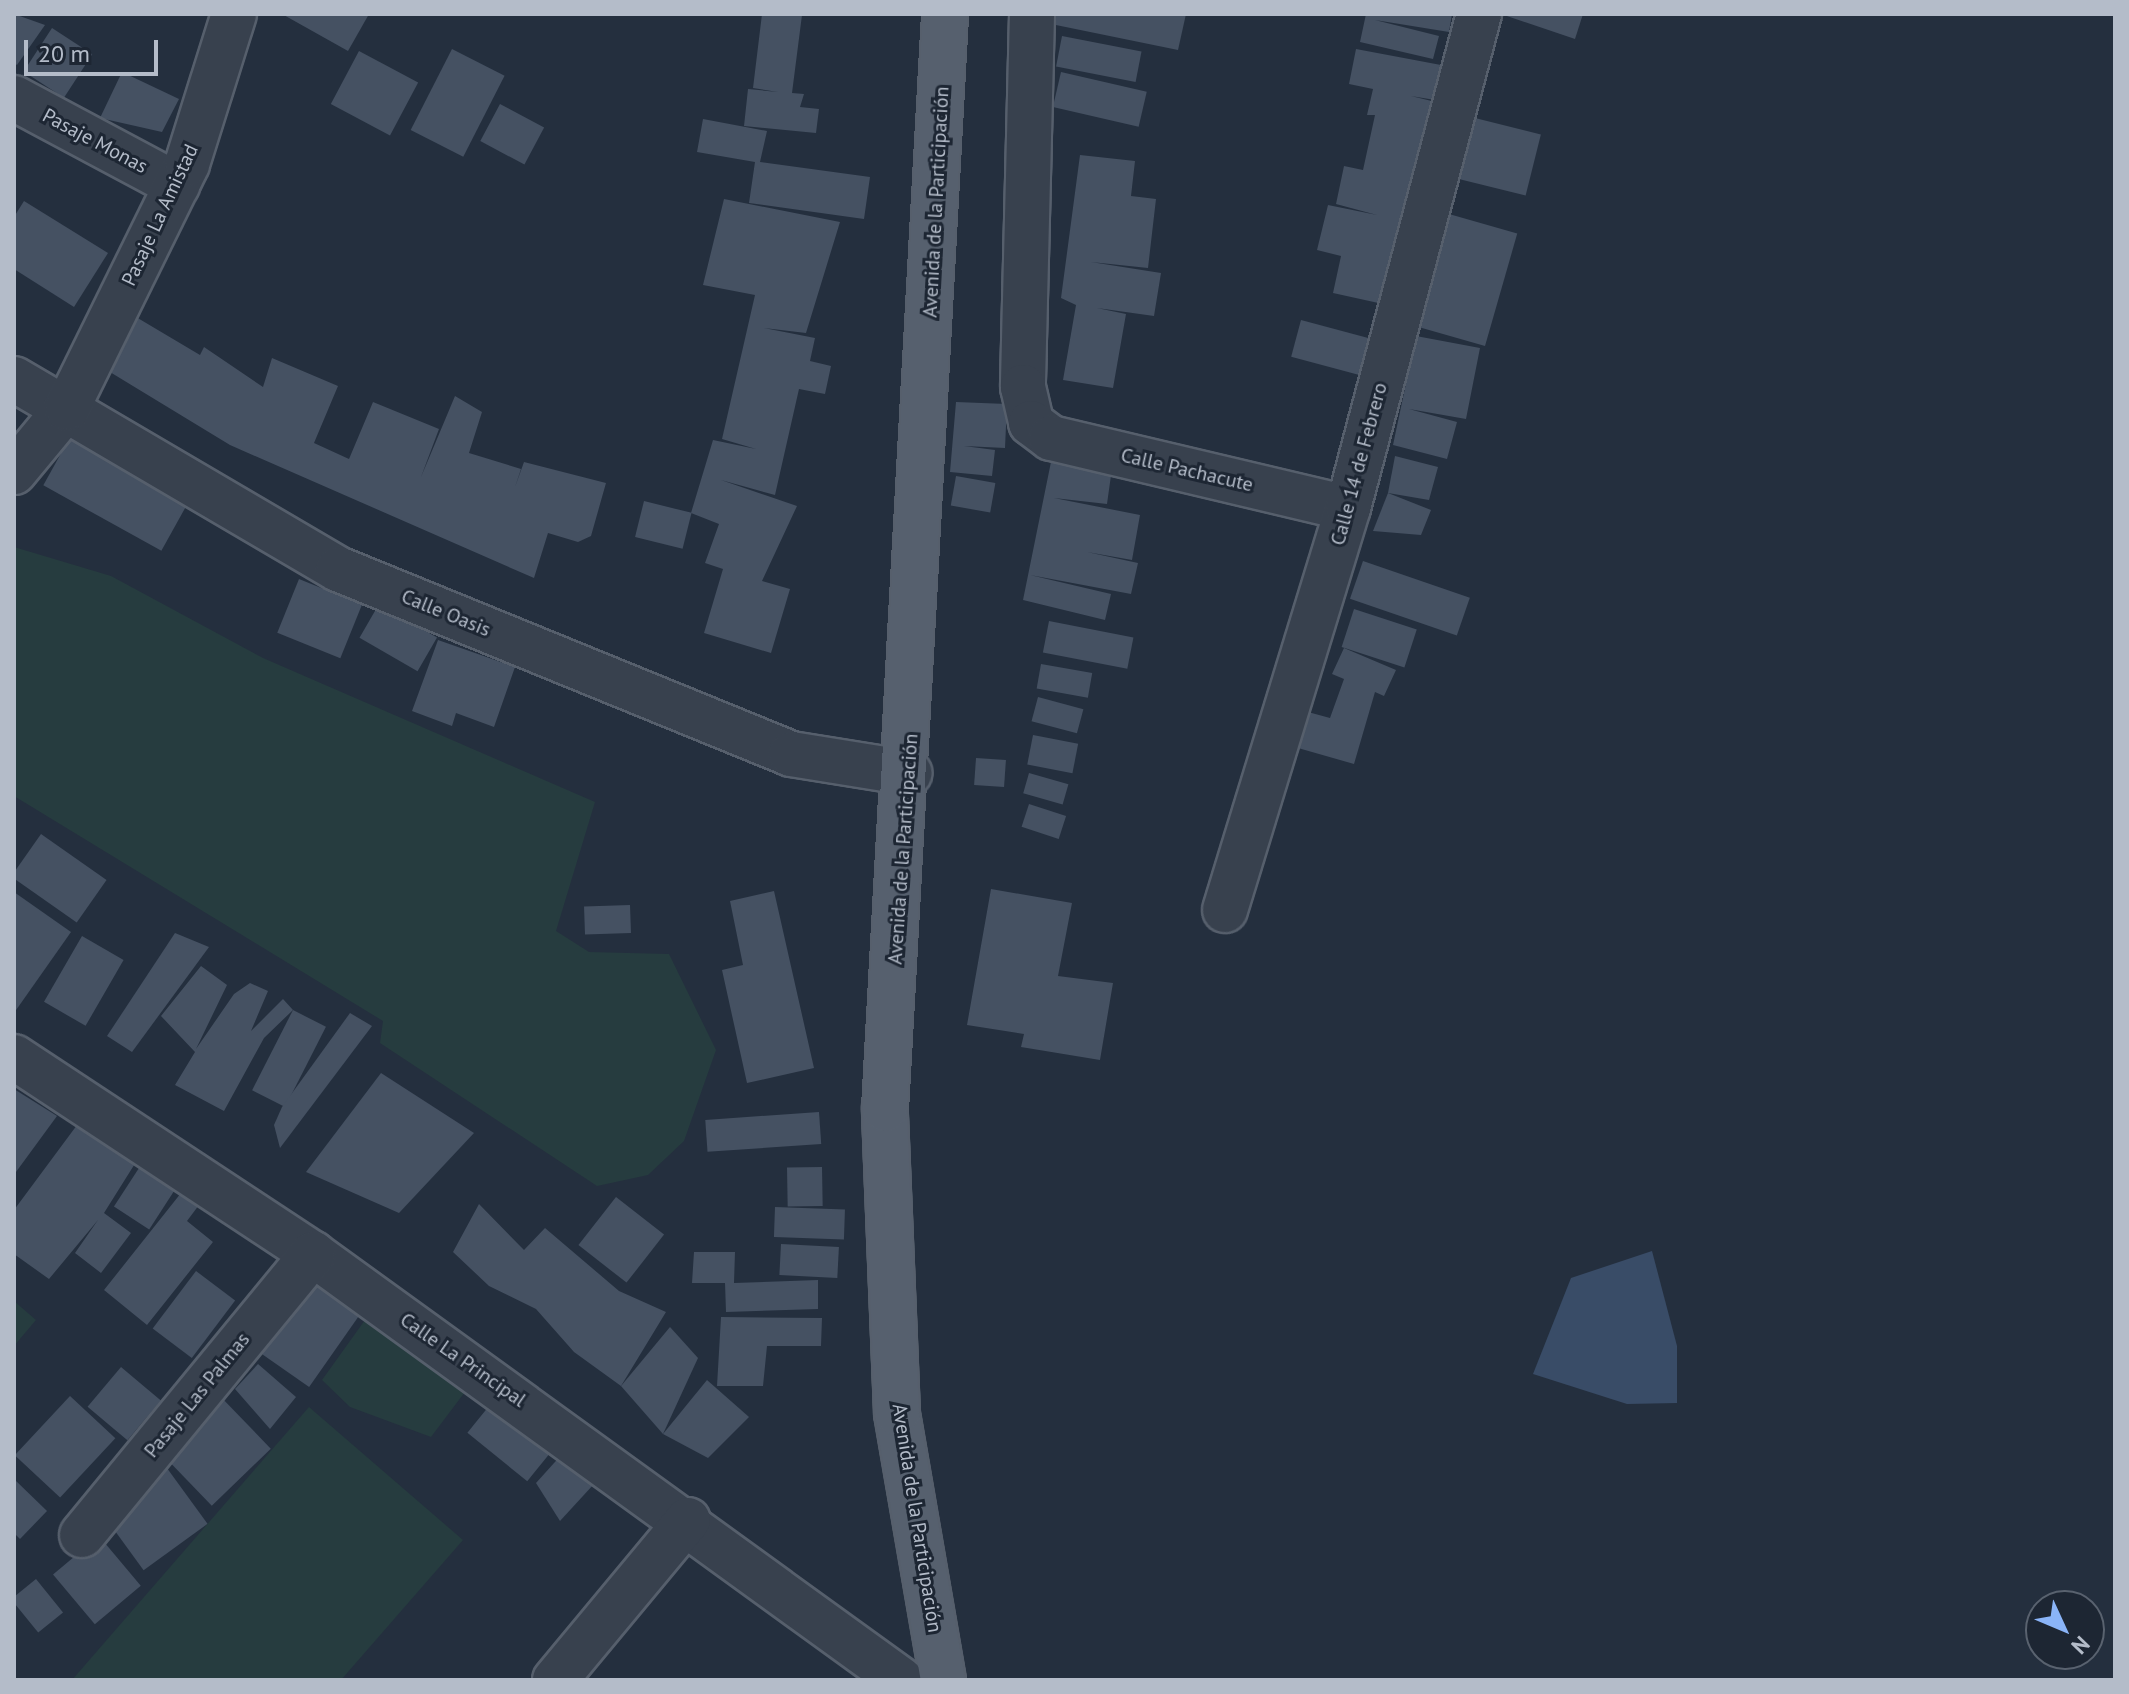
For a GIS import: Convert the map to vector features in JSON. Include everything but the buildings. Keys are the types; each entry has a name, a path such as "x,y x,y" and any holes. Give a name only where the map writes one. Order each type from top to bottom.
{"main road":[{"name":"Avenida de la Participación","path":"943,1680 897,1413 887,1157 909,773 945,14"}],"street":[{"name":"Pasaje La Amistad","path":"14,472 67,408 177,185 234,14"},
{"name":"Calle Pachacute","path":"1032,14 1023,387 1031,423 1051,438 1348,508"},
{"name":"Calle 14 de Febrero","path":"1225,910 1348,508 1479,14"},
{"name":"Pasaje Monas","path":"14,98 177,185"},
{"name":"Calle Oasis","path":"14,379 338,569 791,754 909,773"},
{"name":"Calle La Principal","path":"14,1057 313,1254 688,1520 901,1680"},
{"name":"Pasaje Las Palmas","path":"82,1535 313,1254"},
{"path":"555,1680 688,1520"}],"green space":[{"path":"14,547 111,576 263,658 595,802 556,931 589,952 669,954 716,1050 684,1141 648,1175 597,1186 380,1043 383,1021 14,796"},
{"path":"14,1301 36,1320 14,1346"},
{"path":"375,1306 480,1372 431,1437 350,1407 322,1380"},
{"path":"309,1407 463,1540 341,1680 72,1680"}],"water":[{"path":"1652,1251 1677,1346 1677,1403 1627,1404 1533,1374 1571,1278"}]}
